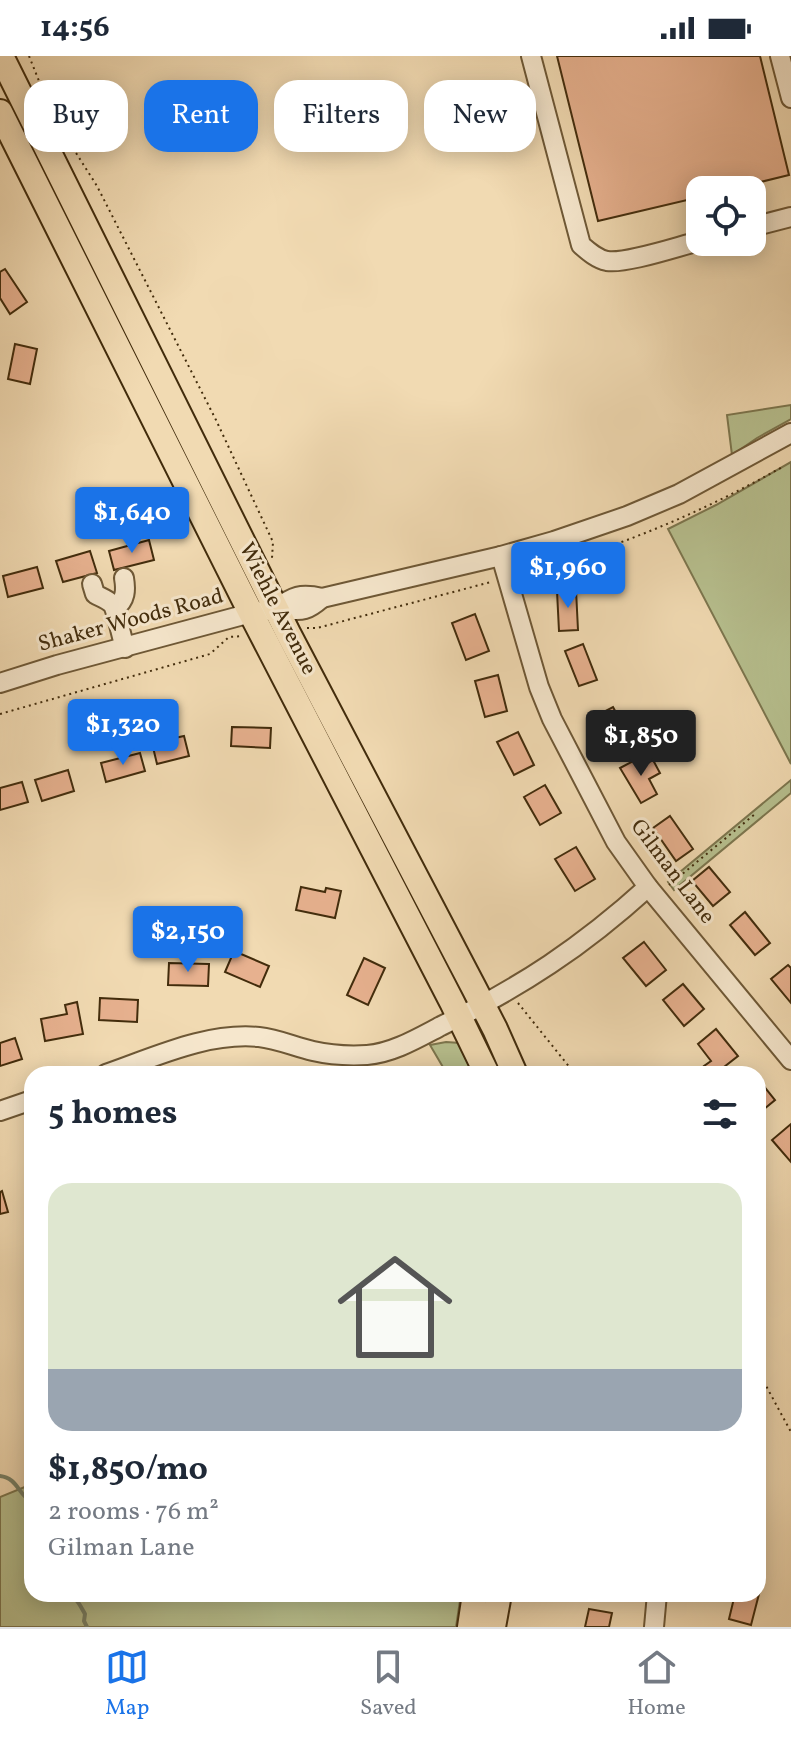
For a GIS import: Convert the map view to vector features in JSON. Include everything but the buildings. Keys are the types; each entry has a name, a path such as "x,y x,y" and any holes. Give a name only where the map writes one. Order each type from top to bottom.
{"main road":[{"name":"Wiehle Avenue","path":"1,56 287,610 511,1066"},
{"name":"Wiehle Avenue","path":"0,112 247,625 460,1017 483,1066"},
{"path":"470,1627 474,1602"},
{"path":"493,1627 498,1602"}],"street":[{"path":"531,56 581,245 604,261 619,262 686,245"},
{"path":"780,56 791,98"},
{"path":"766,223 791,217"},
{"name":"Shaker Woods Road","path":"0,683 125,648 247,625 287,610 290,598 306,594 322,598 554,541 679,494 791,433"},
{"name":"Gilman Lane","path":"501,556 539,687 552,719 616,842 652,892 791,1060"},
{"path":"115,608 124,599 124,578"},
{"path":"92,584 95,594 115,608 125,648"},
{"path":"129,1066 197,1043 240,1036 263,1038 352,1064 483,1006 562,958 652,892"},
{"path":"0,1111 24,1103"},
{"path":"654,1627 656,1602"}],"path":[{"path":"29,56 38,80"},
{"path":"75,152 97,186 216,420 273,542 272,557"},
{"path":"287,610 306,628 317,628 586,554 670,523 784,466"},
{"path":"0,714 210,654 221,642 247,625"},
{"path":"652,892 755,814"},
{"path":"516,1000 569,1066"},
{"path":"766,1386 791,1432"}],"green space":[{"path":"791,405 791,419 732,455 727,415"},
{"path":"791,462 791,764 668,529"},
{"path":"791,780 791,793 674,890 668,882"},
{"path":"460,1043 471,1066 442,1066 430,1045"},
{"path":"24,1487 24,1602 460,1602 456,1627 0,1627 0,1497"}],"waterway":[{"path":"0,1476 11,1480 24,1495"},
{"path":"77,1602 85,1614 87,1627"}]}
